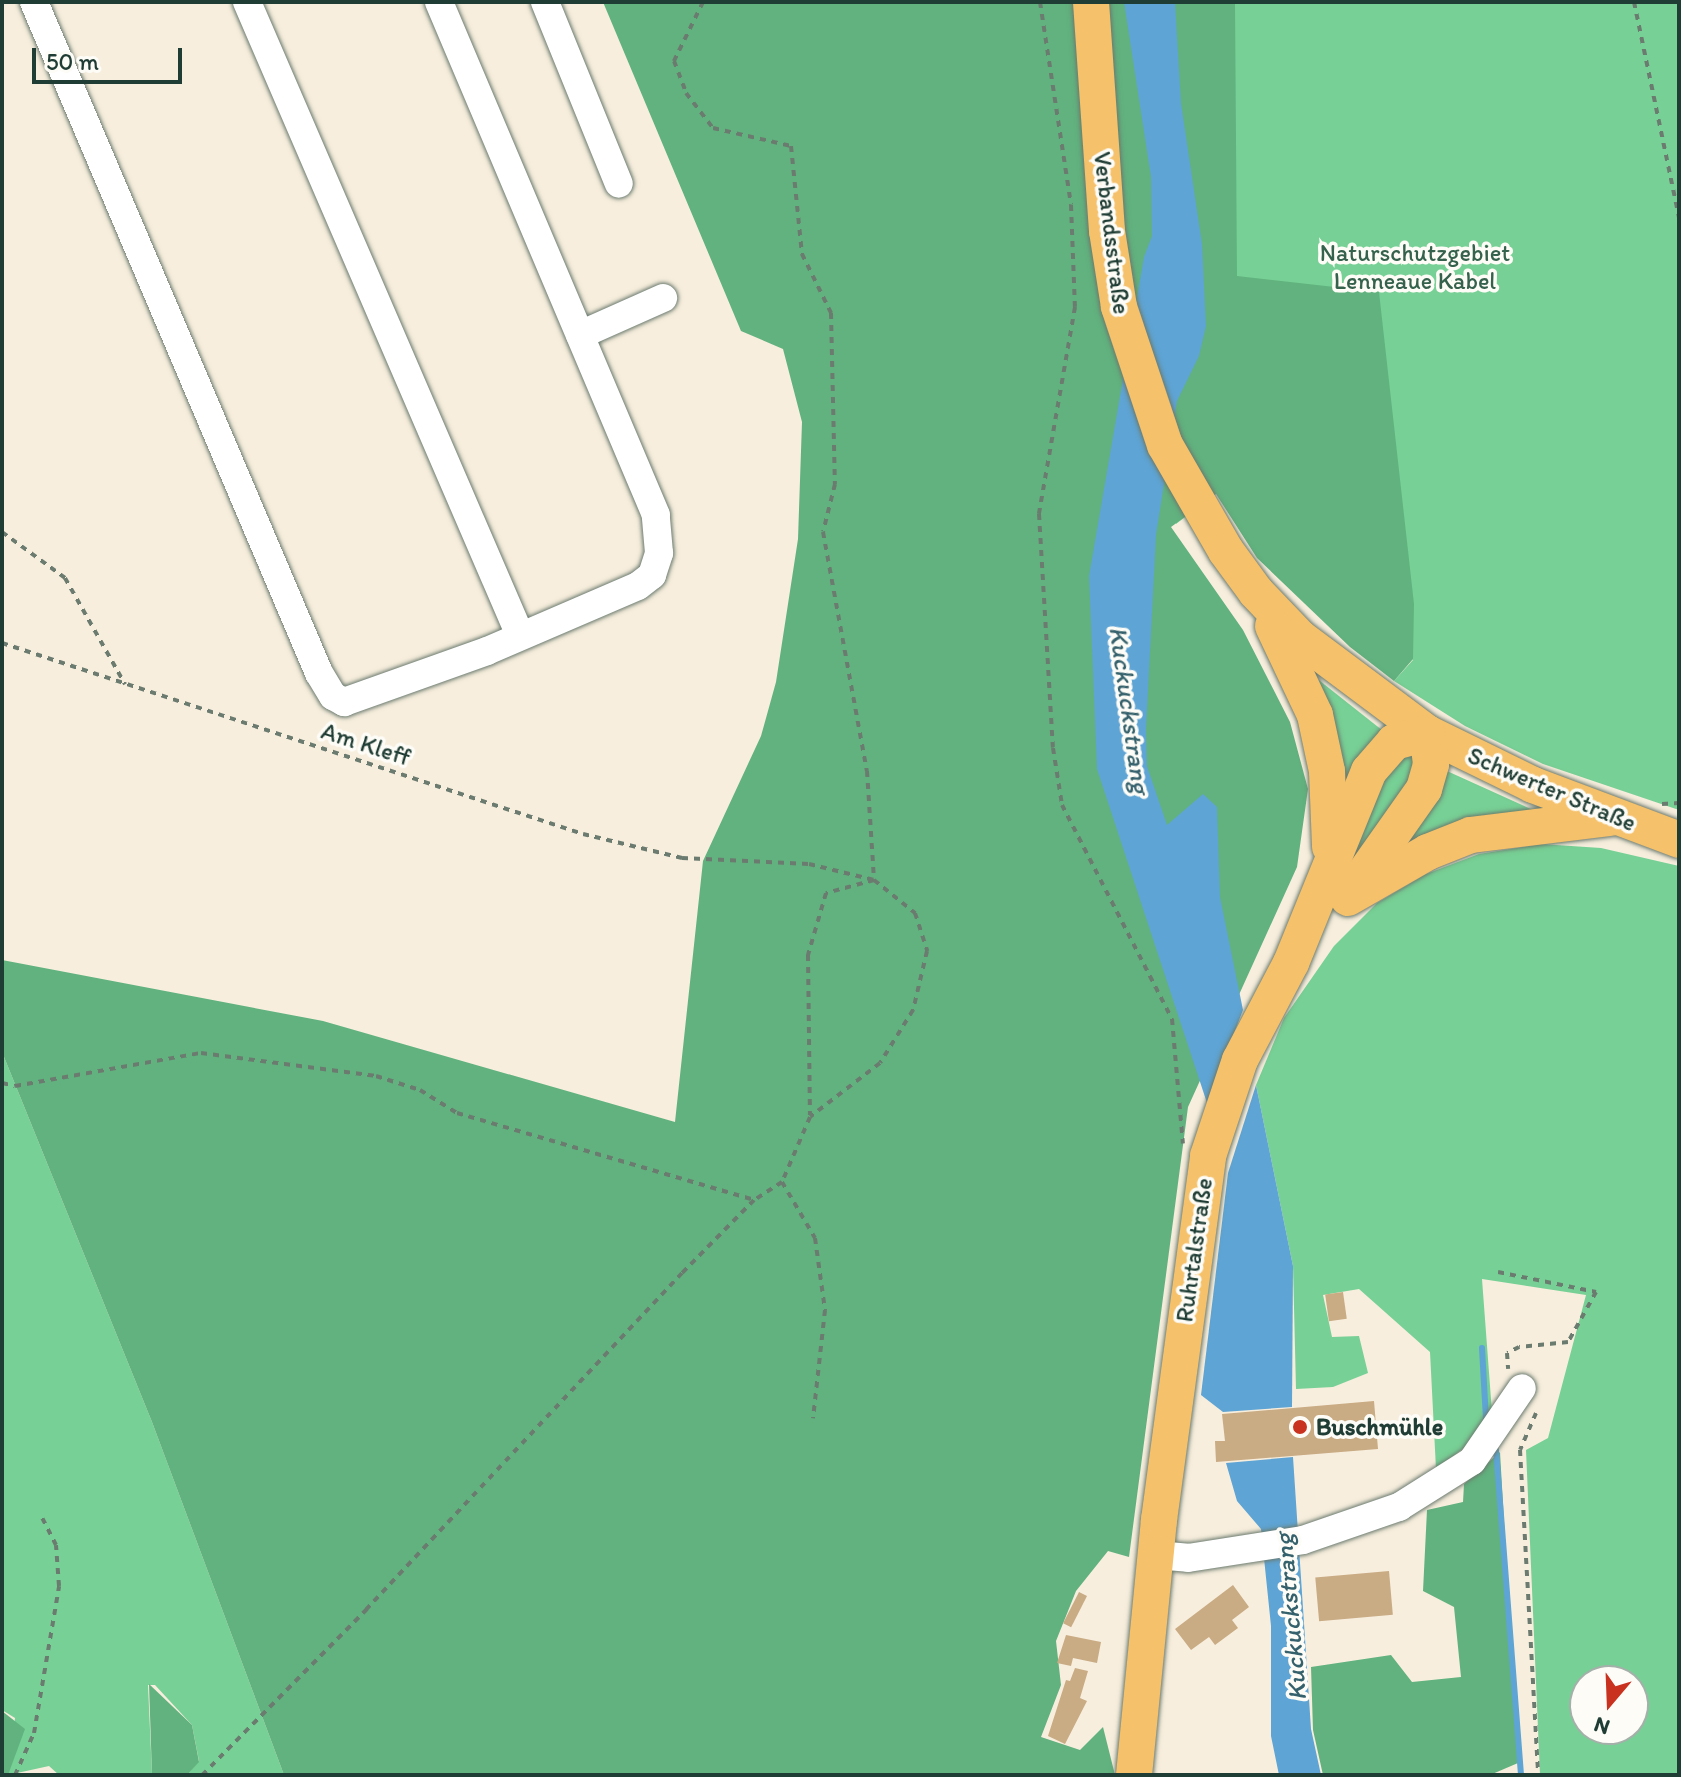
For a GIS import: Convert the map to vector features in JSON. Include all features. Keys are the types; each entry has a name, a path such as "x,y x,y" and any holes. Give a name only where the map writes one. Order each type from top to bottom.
{"main road":[{"name":"Verbandsstraße","path":"1091,2 1107,231 1119,307 1148,403 1179,476 1256,592 1322,657 1427,733"},
{"path":"1256,592 1315,715 1327,771 1330,864"},
{"name":"Ruhrtalstraße","path":"1134,1775 1156,1555 1207,1160 1240,1060 1291,963 1376,759 1394,742 1427,733 1431,764 1424,789 1348,898 1291,963"},
{"name":"Schwerter Straße","path":"1427,733 1506,773 1679,840"},
{"path":"1348,898 1418,857 1471,835 1615,817"}],"lane":[{"path":"34,2 182,360 333,696 359,701 638,586 652,575 659,553 656,515 439,2"},
{"path":"247,2 519,633"},
{"path":"545,2 619,184"},
{"path":"580,335 663,298"},
{"path":"1156,1555 1188,1558 1303,1540 1379,1516 1434,1489 1479,1454 1522,1388"}],"path":[{"path":"703,2 674,61 686,93 713,128 791,146 802,254 831,313 835,484 823,532 867,771 874,880 915,913 927,951 913,1010 880,1063 810,1117"},
{"path":"1040,2 1071,205 1075,307 1039,514 1053,748 1062,805 1172,1019 1181,1143 1207,1160"},
{"path":"1634,2 1679,217"},
{"path":"2,532 65,578 125,684"},
{"name":"Am Kleff","path":"2,643 583,834 724,864 809,864 874,880"},
{"path":"202,1775 335,1644 754,1200 782,1182 810,1117 808,955 826,893 874,880"},
{"path":"2,1083 15,1086 201,1053 376,1076 420,1090 457,1113 754,1200"},
{"path":"782,1182 815,1238 825,1310 813,1418"},
{"path":"1498,1272 1596,1292 1568,1342 1507,1353 1509,1378 1540,1405 1520,1450 1538,1775"},
{"path":"15,1775 34,1733 59,1586 56,1545 41,1516"}],"green space":[{"path":"603,2 1235,2 1237,276 1379,292 1414,604 1413,659 1394,681 1350,647 1257,558 1216,494 1171,527 1243,630 1290,722 1308,789 1297,867 1188,1107 1129,1557 1108,1551 1076,1591 1056,1641 1061,1685 1041,1737 1080,1750 1103,1727 1115,1775 284,1775 152,1422 2,1052 2,960 323,1021 675,1122 703,861 761,736 776,682 798,539 802,422 783,349 741,331"},
{"name":"Naturschutzgebiet Lenneaue Kabel","path":"1116,2 1679,2 1679,810 1543,764 1465,726 1394,681 1413,660 1245,471 1176,524"},
{"path":"1315,677 1387,734 1346,804"},
{"path":"1411,752 1421,773 1334,883 1374,779"},
{"path":"1447,771 1533,810 1388,853"},
{"path":"1541,844 1601,848 1679,866 1679,1775 1540,1775 1526,1450 1548,1438 1586,1295 1482,1279 1493,1426 1436,1469 1430,1352 1359,1289 1323,1295 1332,1337 1359,1336 1368,1373 1333,1387 1296,1389 1293,1266 1256,1085 1284,1018 1334,946 1377,903 1426,874 1479,854"},
{"path":"2,1052 152,1422 284,1775 187,1775 199,1761 192,1725 155,1685 148,1685 152,1775 59,1775 49,1766 8,1775 15,1718 2,1710"},
{"path":"1500,1452 1518,1763 1490,1775 1323,1775 1313,1730 1311,1667 1391,1655 1412,1682 1461,1677 1454,1607 1423,1591 1427,1510 1463,1502 1464,1484"},
{"path":"149,1684 192,1725 199,1762 187,1775 152,1775"},
{"path":"2,1711 25,1729 8,1775 2,1775"}],"water":[{"name":"Kuckuckstrang","path":"1124,2 1175,2 1181,103 1202,244 1206,326 1199,356 1177,401 1156,535 1146,730 1147,766 1167,825 1203,794 1217,807 1220,897 1243,1010 1207,1103 1097,769 1089,576 1144,257 1152,236 1151,177"},
{"path":"1256,1085 1293,1266 1292,1407 1223,1412 1201,1395 1228,1173"},
{"name":"Kuckuckstrang","path":"1293,1457 1311,1729 1321,1775 1279,1775 1271,1736 1271,1626 1261,1529 1237,1501 1226,1463"}],"building":[{"path":"1343,1292 1347,1319 1329,1321 1325,1295"},
{"name":"Buschmühle","path":"1374,1401 1378,1449 1216,1462 1215,1441 1225,1441 1222,1414"},
{"path":"1389,1571 1393,1615 1319,1621 1315,1577"},
{"path":"1233,1585 1249,1607 1232,1620 1238,1628 1215,1645 1209,1637 1191,1650 1175,1629"},
{"path":"1079,1592 1087,1596 1071,1627 1063,1623"},
{"path":"1066,1635 1101,1642 1097,1663 1073,1658 1071,1666 1057,1663"},
{"path":"1075,1668 1088,1671 1080,1698 1087,1701 1065,1744 1048,1736 1066,1680 1070,1681"}],"waterway":[{"path":"1482,1348 1486,1420"},
{"path":"1496,1450 1521,1775"}],"place":[{"name":"Buschmühle","path":"1300,1427"}]}
